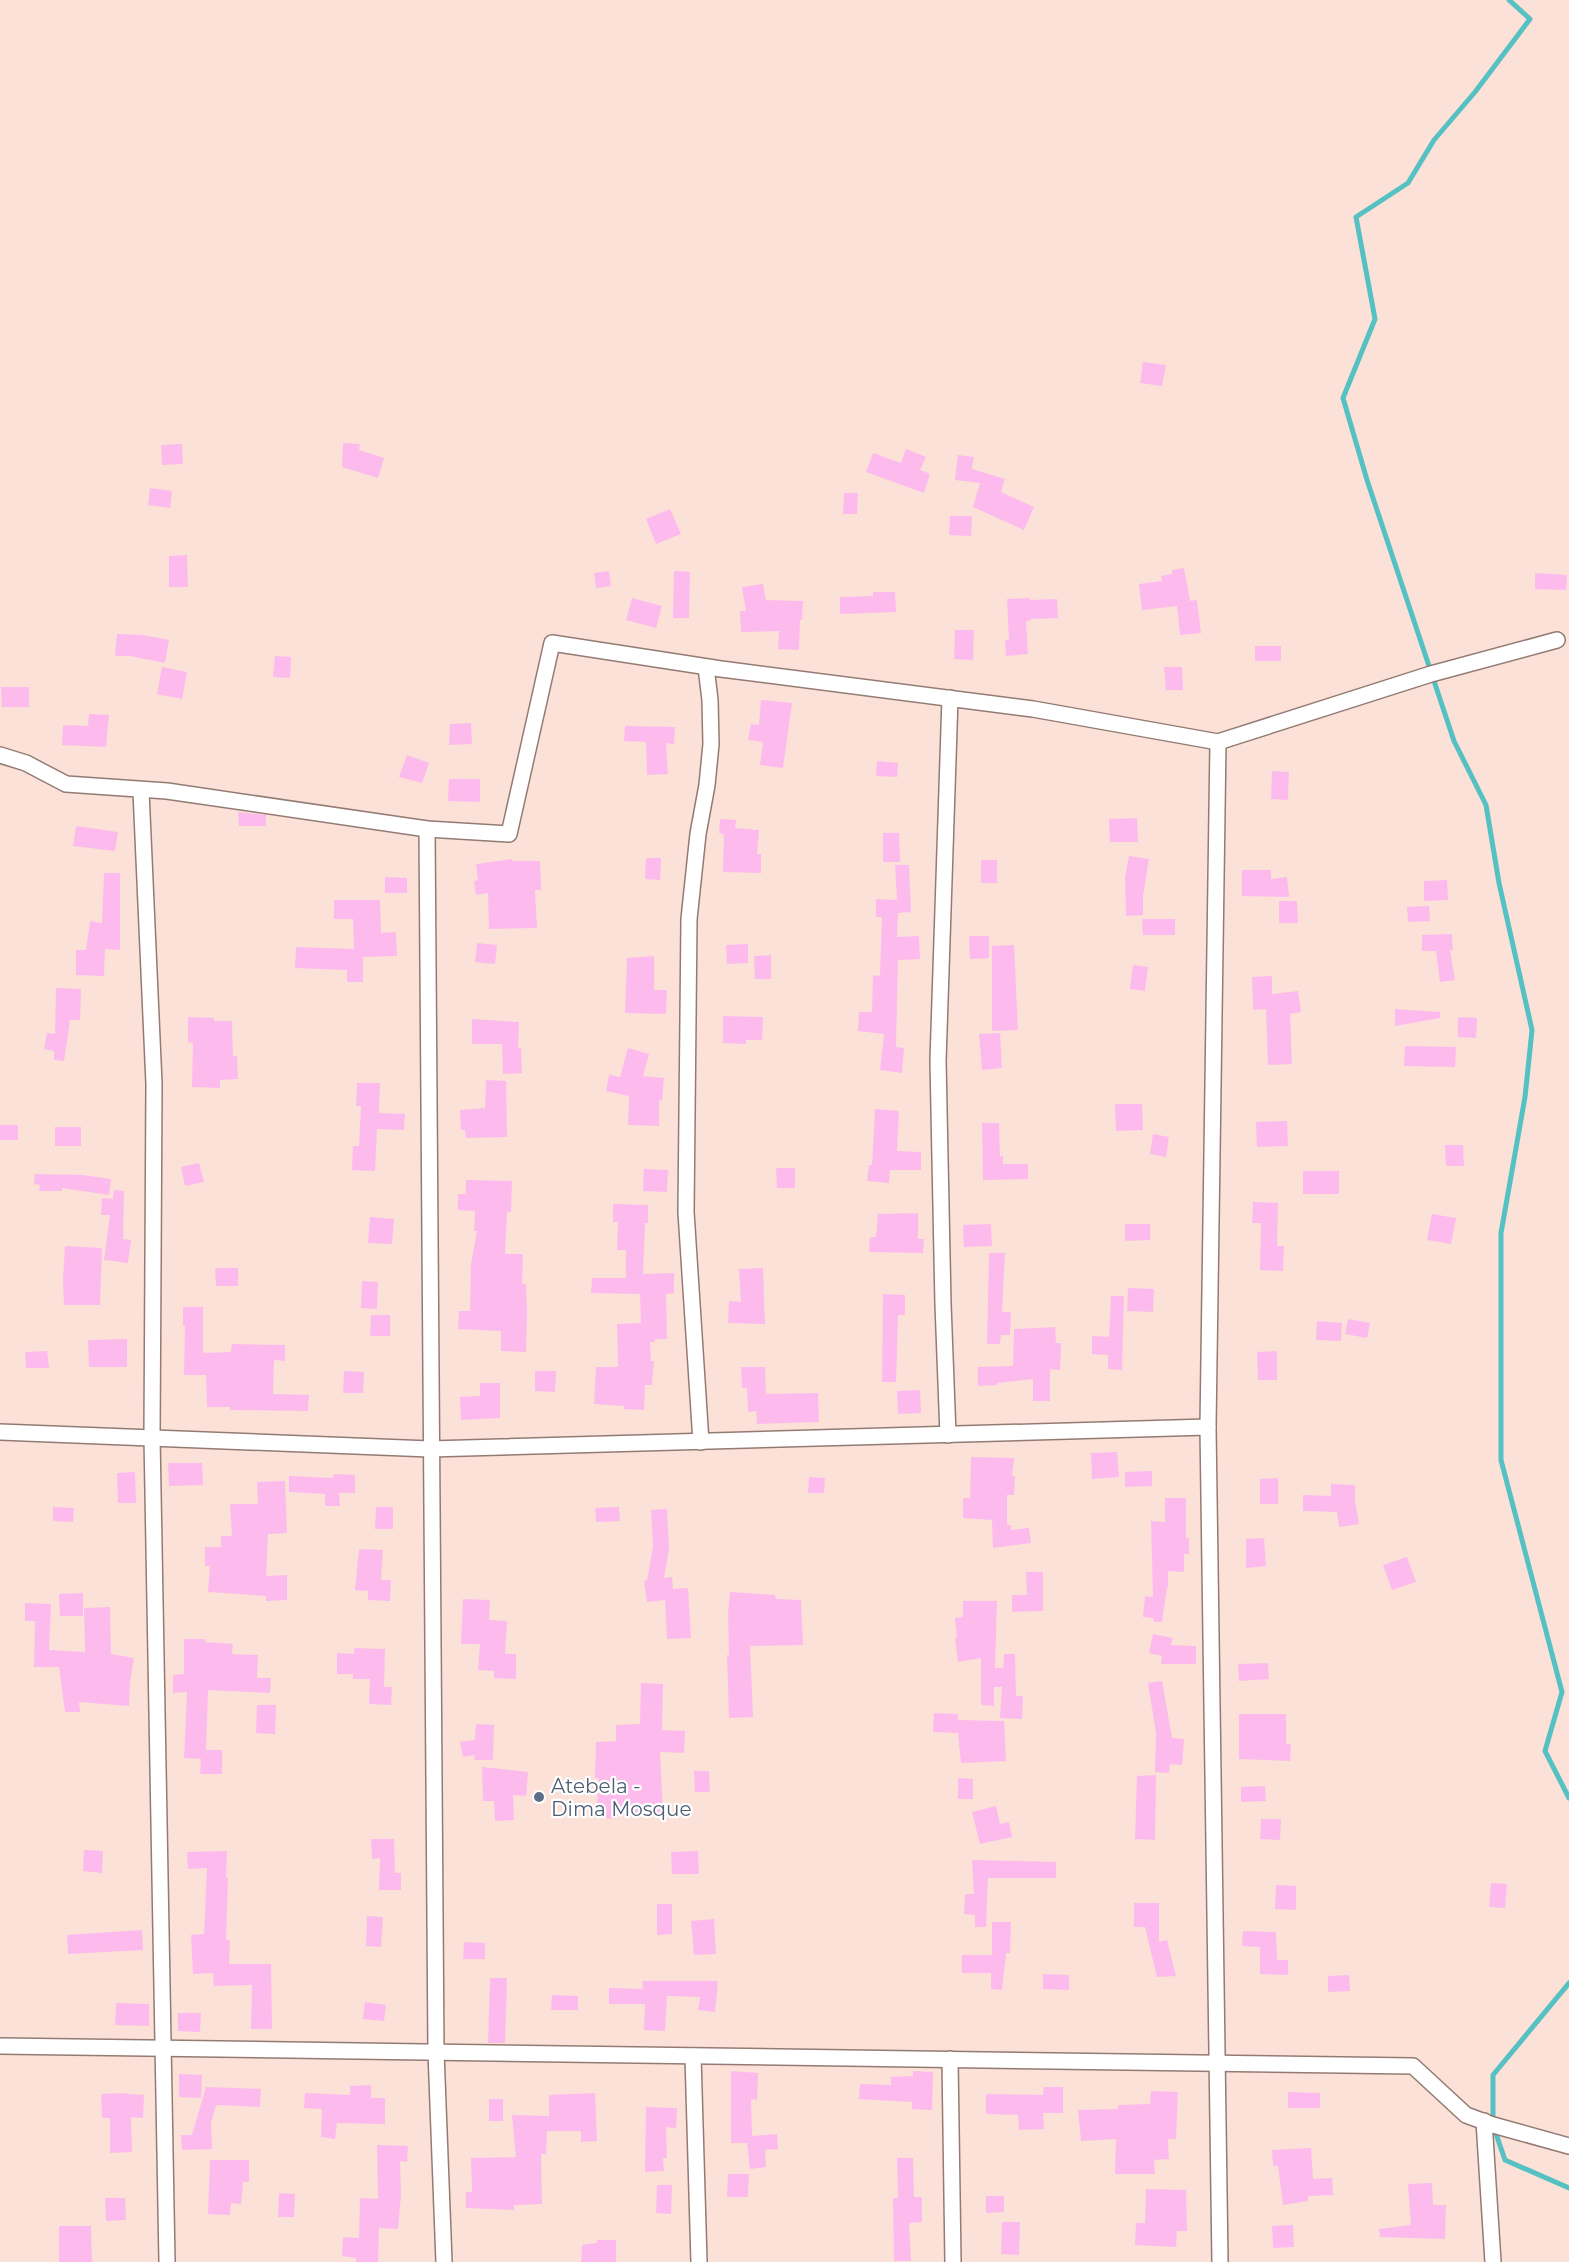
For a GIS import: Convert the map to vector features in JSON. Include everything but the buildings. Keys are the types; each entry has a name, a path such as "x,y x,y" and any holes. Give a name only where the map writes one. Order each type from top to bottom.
{"street":[{"path":"0,755 26,764 66,784 167,791 427,829 509,834 552,643 706,667 1033,709 1218,742 1431,674 1557,640"},
{"path":"701,1442 686,1212 689,919 711,744 710,700 706,667"},
{"path":"948,1435 942,1293 938,1061 950,698"},
{"path":"1218,742 1208,1427 1220,2262"},
{"path":"141,791 154,1084 152,1437 166,2262"},
{"path":"427,829 436,2052 444,2262"},
{"path":"0,1432 430,1449 1208,1427"},
{"path":"0,2046 1413,2066 1466,2115 1569,2146"},
{"path":"693,2056 699,2262"},
{"path":"950,2059 953,2262"},
{"path":"1484,2121 1493,2262"}],"waterway":[{"path":"1509,0 1530,19 1475,92 1434,140 1408,183 1356,217 1375,319 1343,398 1367,480 1454,741 1486,805 1499,883 1532,1030 1525,1097 1501,1233 1501,1460 1562,1692 1545,1751 1569,1798"},
{"path":"1569,1983 1493,2075 1493,2125 1505,2160 1569,2188"}],"place":[{"name":"Atebela - Dima Mosque","path":"539,1797"}]}
